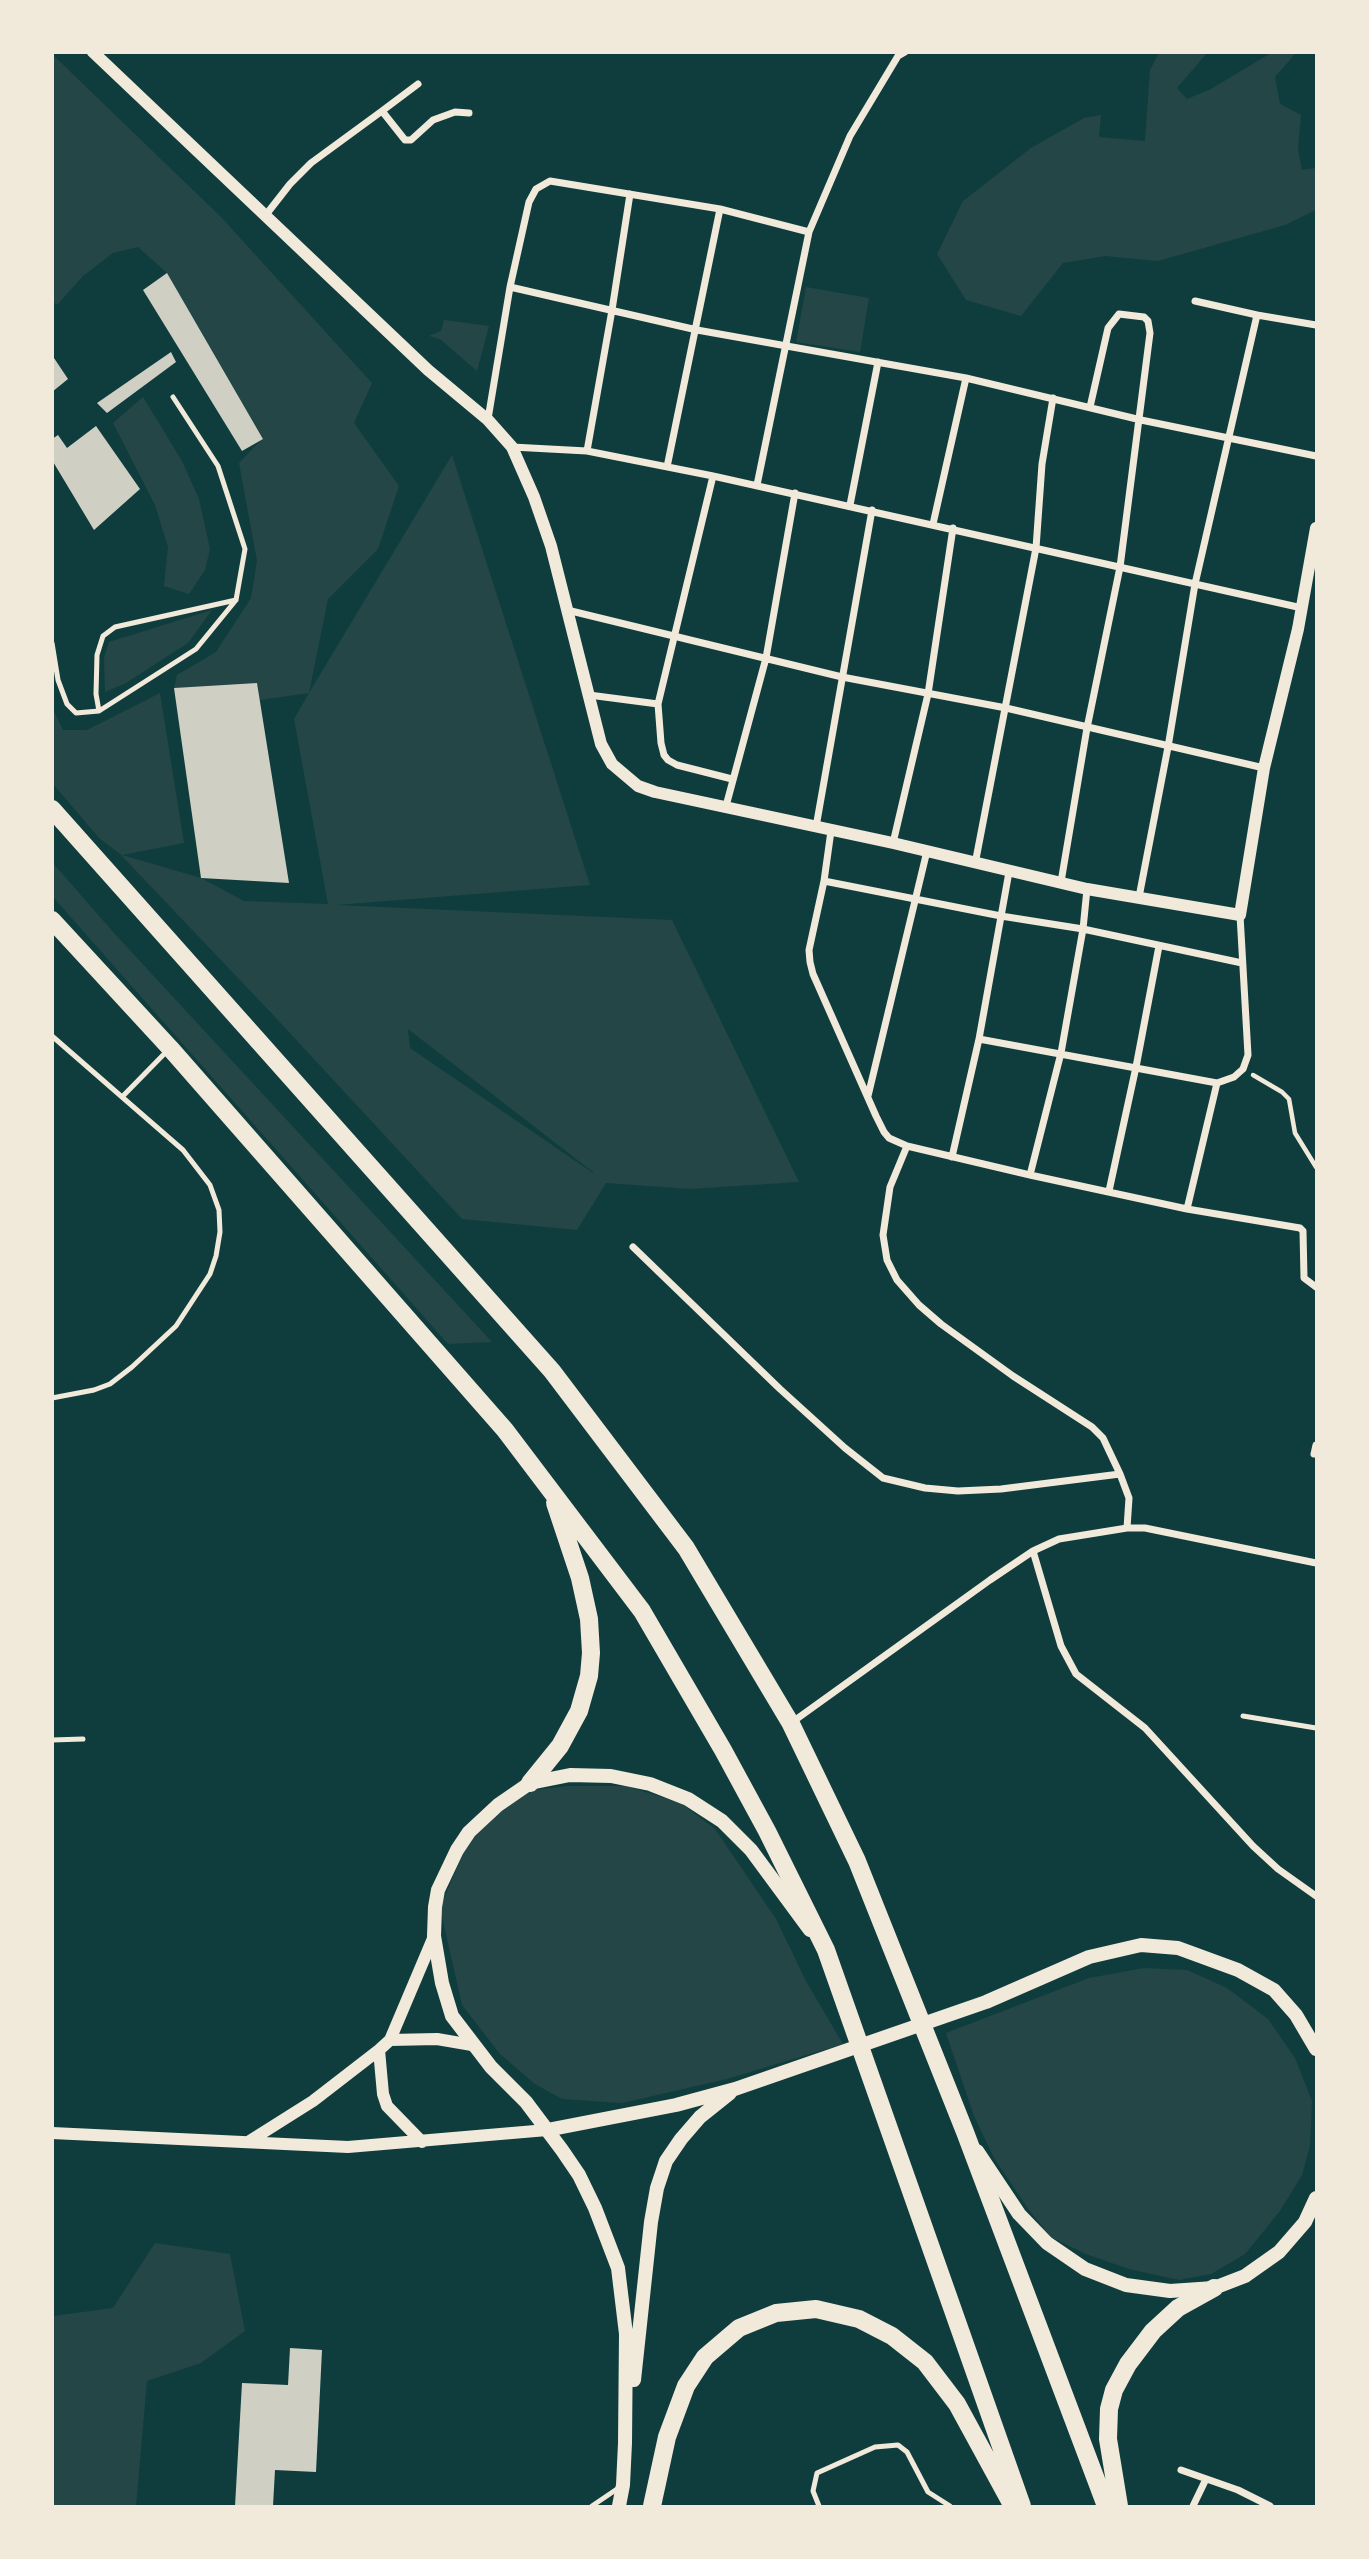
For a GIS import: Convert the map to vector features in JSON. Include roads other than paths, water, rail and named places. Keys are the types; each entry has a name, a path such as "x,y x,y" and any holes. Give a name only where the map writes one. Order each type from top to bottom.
{"highway":[{"path":"52,809 552,1371 686,1548 791,1724 857,1861 965,2132 1106,2507"},
{"path":"52,920 170,1048 505,1430 642,1611 730,1762 826,1951 1022,2507"},
{"path":"530,1783 561,1746 579,1711 589,1676 591,1653 589,1619 580,1578 549,1487"},
{"path":"1119,2507 1108,2439 1109,2409 1114,2390 1128,2364 1153,2331 1178,2308 1214,2288"},
{"path":"652,2507 667,2437 686,2386 705,2357 739,2328 776,2313 816,2309 859,2319 892,2336 925,2362 957,2403 1013,2507"}],"main road":[{"path":"619,2507 625,2444 626,2334 618,2268 596,2208 579,2175 526,2102 472,2045 452,2016 442,1983 434,1936 438,1890 469,1832 498,1805 530,1783 570,1775 611,1776 650,1784 688,1799 722,1821 751,1850 826,1951"},
{"path":"547,2130 676,2105 735,2089 986,2002 1088,1957 1141,1945 1178,1948 1238,1970 1274,1990 1296,2015 1317,2049"},
{"path":"625,2444 657,2188 666,2161 681,2139 700,2117 735,2089"},
{"path":"965,2132 1019,2214 1047,2243 1085,2269 1126,2285 1170,2291 1214,2288 1245,2276 1279,2252 1305,2222 1317,2198"}],"street":[{"path":"93,52 428,370 488,420 512,447 534,497 551,546 601,744 612,764 638,786 1009,872 1240,915"},
{"path":"757,485 808,232 850,136 899,54"},
{"path":"265,217 290,184 311,163 418,84"},
{"path":"382,111 405,140 411,140 433,120 455,112 470,113"},
{"path":"488,420 510,287 529,202 536,189 550,181 720,209 808,232"},
{"path":"587,451 630,194"},
{"path":"667,467 720,209"},
{"path":"510,287 697,330 966,378 1140,420 1317,456"},
{"path":"1195,301 1317,325"},
{"path":"1061,882 1087,728 1120,567 1150,333 1148,321 1139,315 1119,314 1108,328 1090,407"},
{"path":"1139,897 1168,747 1195,583 1257,315"},
{"path":"850,505 878,362"},
{"path":"933,524 966,378"},
{"path":"975,864 1036,548 1042,464 1053,398"},
{"path":"512,447 587,451 713,476 1302,608"},
{"path":"713,476 676,637 657,704 661,743 668,760 677,765 732,779"},
{"path":"726,806 766,658 795,493"},
{"path":"816,827 872,510"},
{"path":"893,843 928,694 953,528"},
{"path":"979,1039 1217,1083 1234,1077 1243,1069 1248,1055 1248,1042 1240,915 1264,768 1302,608 1317,528"},
{"path":"567,610 842,677 1006,708 1264,768"},
{"path":"589,695 657,704"},
{"path":"831,831 824,881 809,950 810,962 884,1132 906,1146 952,1157 1187,1209 1300,1228 1303,1231 1304,1278 1317,1287"},
{"path":"867,1097 927,851"},
{"path":"952,1157 979,1039 1009,872"},
{"path":"824,881 1001,916 1083,929 1242,963"},
{"path":"1030,1175 1061,1053 1083,929 1087,888"},
{"path":"1109,1191 1159,946"},
{"path":"1187,1209 1217,1083"},
{"path":"906,1146 890,1187 883,1236 887,1260 897,1280 919,1305 941,1324 1013,1376 1092,1427 1104,1438 1129,1498 1127,1528"},
{"path":"633,1247 789,1397 883,1478 925,1488 958,1491 1001,1489 1120,1474"},
{"path":"1314,1454 1317,1446"},
{"path":"791,1724 1033,1551 1059,1539 1127,1528 1145,1528 1317,1563"},
{"path":"1033,1551 1061,1646 1076,1674 1135,1719 1253,1846 1278,1869 1317,1896"},
{"path":"248,2142 313,2101 390,2040 434,1936"},
{"path":"390,2040 437,2039 472,2045"},
{"path":"379,2050 383,2094 387,2106 422,2142"},
{"path":"52,2133 348,2147 547,2130"},
{"path":"1181,2470 1238,2490 1270,2507"},
{"path":"1193,2507 1206,2479"}],"lane":[{"path":"52,643 58,680 67,704 76,713 99,711 197,649 236,600 245,549 218,466 173,397"},
{"path":"99,711 96,694 97,655 103,636 115,627 236,600"},
{"path":"52,1036 183,1150 210,1185 219,1210 220,1232 216,1256 209,1274 176,1325 132,1367 102,1387 52,1398"},
{"path":"122,1097 170,1048"},
{"path":"1244,1716 1317,1728"},
{"path":"52,1741 83,1739"},
{"path":"819,2507 813,2491 817,2473 875,2447 898,2445 907,2452 928,2492 950,2507"},
{"path":"592,2507 623,2485"}]}
